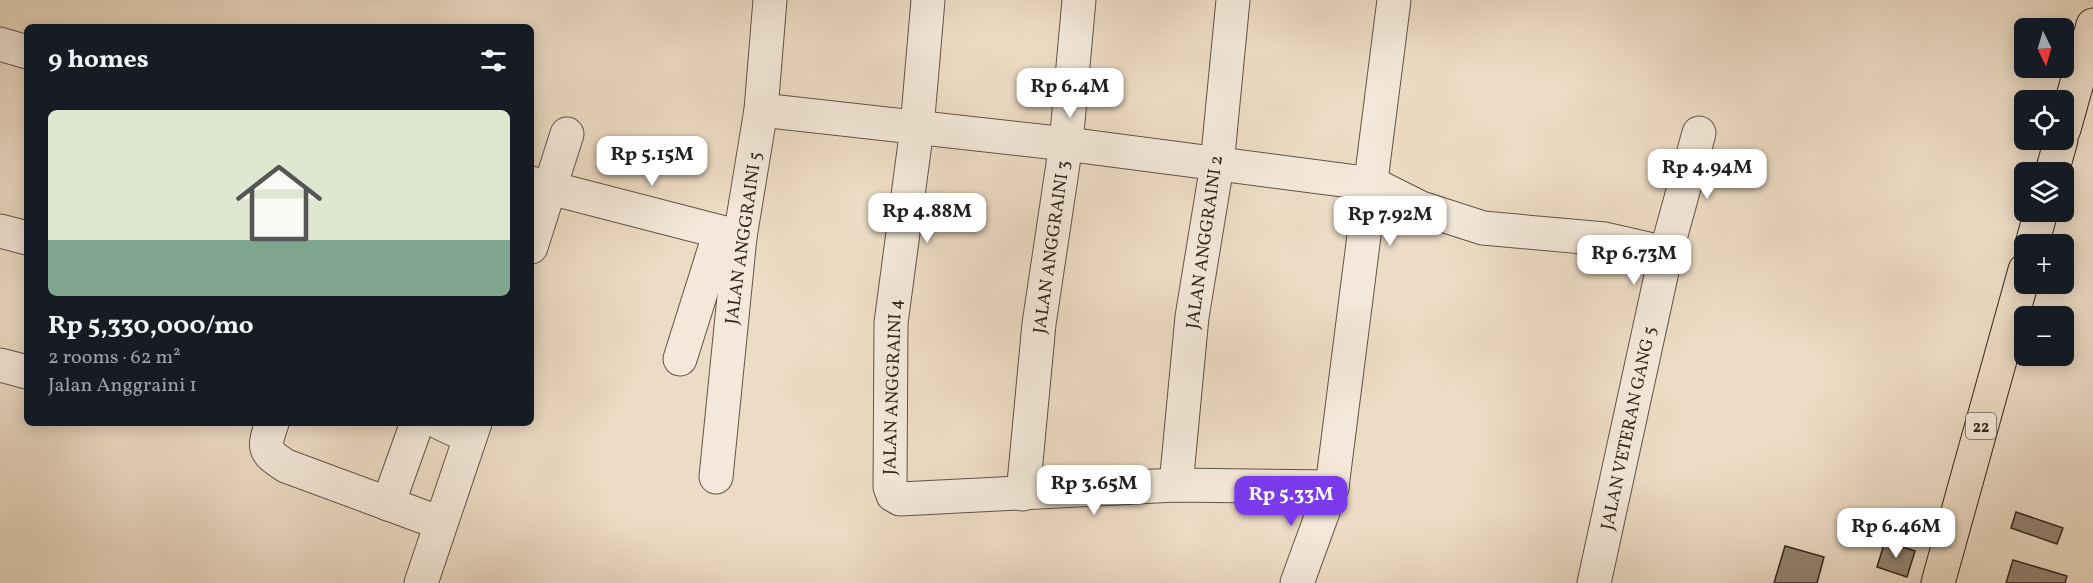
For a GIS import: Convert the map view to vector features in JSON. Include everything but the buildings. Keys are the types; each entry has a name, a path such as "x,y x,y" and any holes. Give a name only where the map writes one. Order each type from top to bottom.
{"highway":[{"path":"2074,93 2093,25"},
{"name":"22","path":"1938,583 2018,294"}],"street":[{"name":"JALAN ANGGRAINI 5","path":"716,477 730,235 761,110 770,0"},
{"name":"JALAN ANGGRAINI 4","path":"928,0 917,128 891,323 890,487 893,495 900,499 1023,494"},
{"name":"JALAN ANGGRAINI 3","path":"1023,494 1040,324 1066,144 1079,0"},
{"name":"JALAN ANGGRAINI 2","path":"1176,485 1192,317 1217,165 1233,0"},
{"path":"1297,583 1332,488 1373,184 1394,0"},
{"path":"0,44 24,51"},
{"path":"761,110 1066,144 1373,184 1421,208 1483,228 1605,239 1666,253"},
{"name":"JALAN VETERAN GANG 5","path":"1601,582 1666,253 1699,133"},
{"path":"534,228 541,185 567,134"},
{"path":"541,185 730,235 680,359"},
{"path":"0,231 24,237"},
{"path":"0,365 24,371"},
{"path":"271,426 265,444 268,454 300,473 440,523"},
{"path":"388,504 416,426"},
{"path":"422,583 472,430 454,426"},
{"path":"1023,494 1176,485 1332,488"}]}
